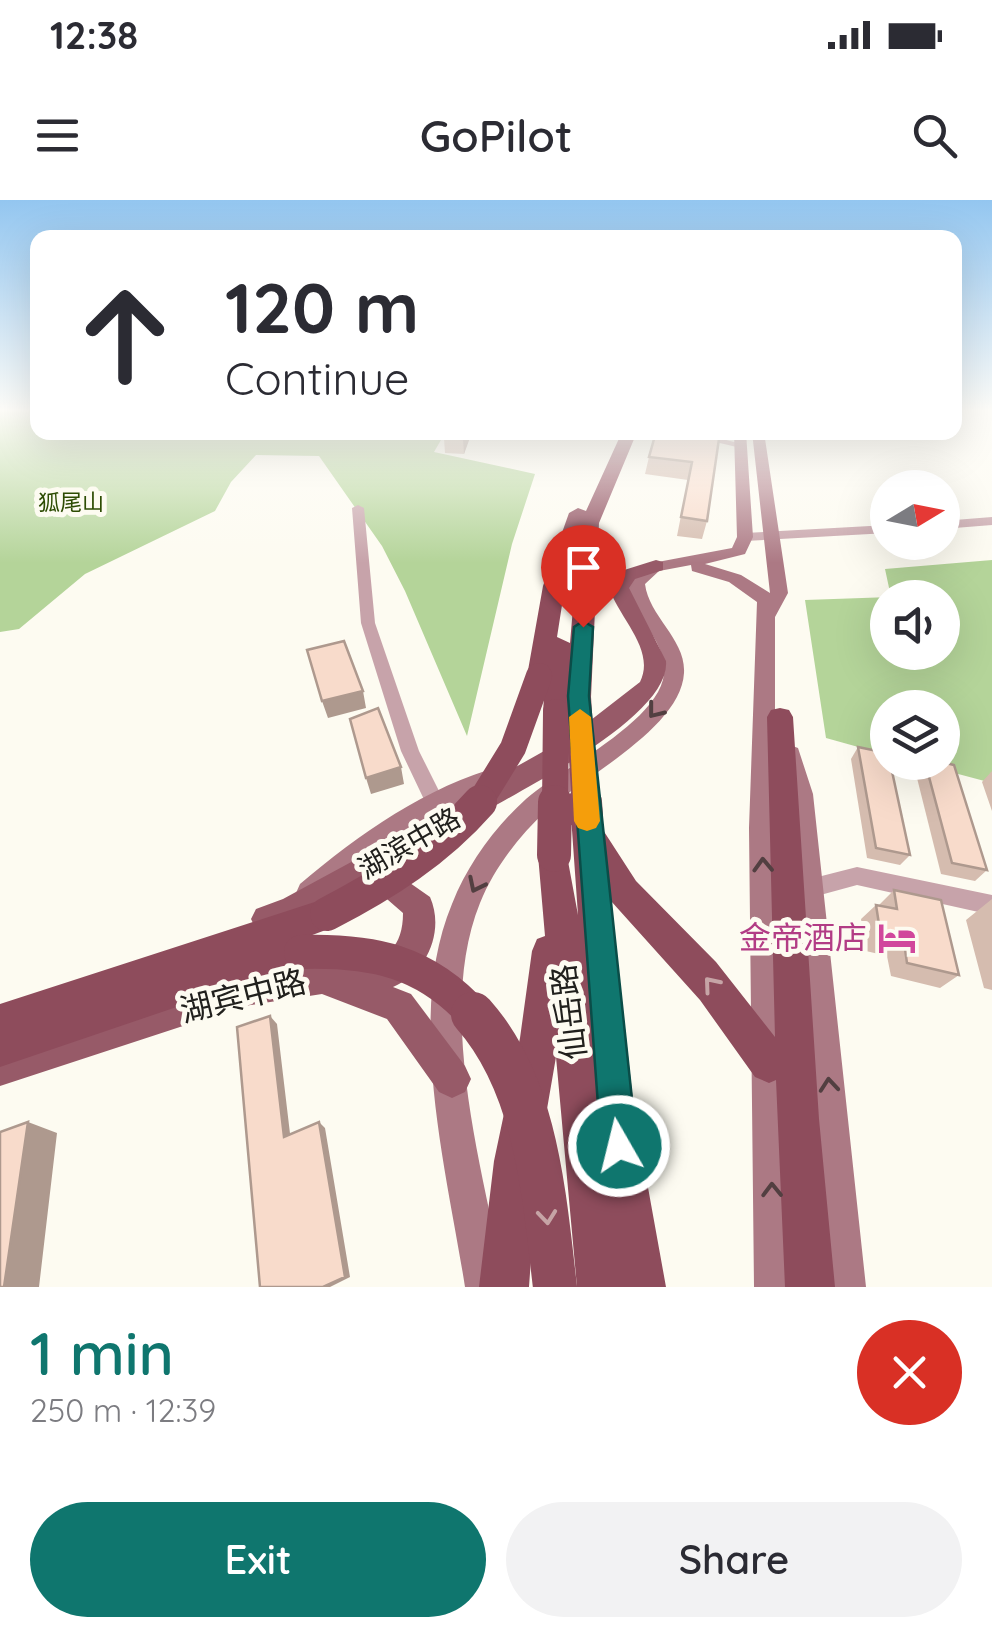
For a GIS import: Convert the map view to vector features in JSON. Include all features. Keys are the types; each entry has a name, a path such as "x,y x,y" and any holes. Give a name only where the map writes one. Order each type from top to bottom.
{"highway":[{"path":"567,704 590,523 607,462"},
{"path":"567,704 560,627 568,553 578,513 609,462"},
{"path":"0,1023 146,978 379,888 454,833 512,751 539,676 554,586 568,553"},
{"name":"仙岳路","path":"567,704 586,816 613,1110 641,1287"},
{"name":"仙岳路","path":"567,704 554,855 556,900 602,1287"},
{"path":"780,717 798,1119 810,1287"},
{"path":"586,816 601,859 623,892 693,963 769,1062"},
{"path":"504,1287 516,1161 540,1038 556,900"},
{"path":"0,1047 262,960 311,965 351,950 392,958 433,976 482,1019 513,1070 545,1196 555,1287"}],"main road":[{"path":"485,1287 452,1079 448,974 460,917 489,859 534,806 644,725 669,692 675,676 674,655 635,591 638,579 670,565 722,559 739,552 745,537 742,462"},
{"path":"762,462 779,593 767,615"},
{"path":"670,565 727,573 766,601 762,828 774,1287"},
{"name":"湖滨中路","path":"0,1006 309,913 357,874 530,771 642,697 656,674 654,654 623,606 619,588 628,575 670,565"},
{"path":"765,656 803,812 846,1287"},
{"path":"309,913 336,867 486,777 530,771"},
{"path":"311,965 369,979 406,964 422,935 419,907 388,882 357,874"},
{"name":"湖宾中路","path":"0,1068 311,965 399,1006 452,1079"}],"street":[{"path":"358,508 368,623 410,752 436,805"},
{"path":"960,524 992,521"},
{"path":"745,537 870,530"},
{"path":"813,887 857,876 992,905"}],"green space":[{"name":"狐尾山","path":"0,462 250,462 231,482 215,511 85,574 19,629 0,632"},
{"name":"狐尾山","path":"323,462 479,462 535,474 512,544 467,736 405,591 382,546"},
{"path":"992,560 992,783 960,774 960,690 870,690 870,750 826,738 805,600 870,598 870,670 960,670 960,580 887,580 885,569"}],"building":[{"path":"692,462 716,462 707,521 681,517"},
{"path":"344,641 363,691 322,701 307,650"},
{"path":"378,708 401,767 366,778 350,719"},
{"path":"858,747 870,749 870,780 894,780 910,855 876,848"},
{"path":"930,780 959,780 987,870 952,863"},
{"path":"894,890 941,900 959,975 907,963 904,942 881,937 876,905 897,909"},
{"path":"270,1016 284,1137 319,1122 345,1277 323,1287 260,1287 237,1027"},
{"path":"28,1122 4,1287 0,1287 0,1132"}],"slow traffic":[{"path":"580,717 587,821"}],"place":[{"name":"金帝酒店","path":"897,938"}],"route":[{"path":"583,627 578,696 586,816 619,1146"}]}
